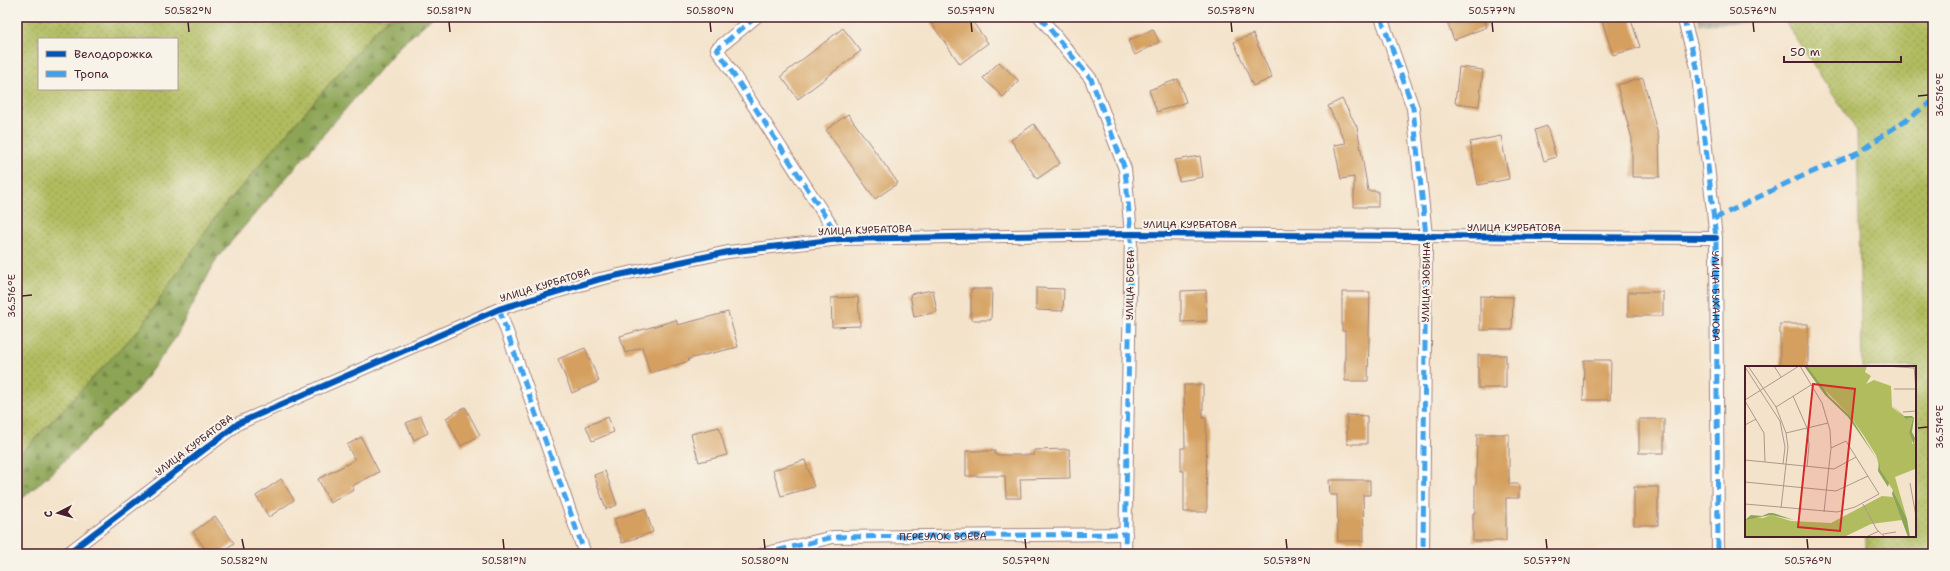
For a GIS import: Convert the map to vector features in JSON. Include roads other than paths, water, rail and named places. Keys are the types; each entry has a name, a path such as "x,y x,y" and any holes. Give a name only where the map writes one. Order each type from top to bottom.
{"street":[{"name":"УЛИЦА КУРБАТОВА","path":"756,17 717,49 840,239"},
{"name":"УЛИЦА БОЕВА","path":"1040,17 1090,79 1125,169 1131,234 1126,554"},
{"name":"УЛИЦА ЗЮБИНА","path":"1381,17 1413,108 1426,236 1423,554"},
{"name":"УЛИЦА БУХАНОВА","path":"1683,17 1697,67 1716,238 1718,554"},
{"name":"УЛИЦА КУРБАТОВА","path":"67,554 239,423 499,309 600,279 728,252 840,239 1131,234 1716,238"},
{"path":"499,309 585,554"},
{"name":"ПЕРЕУЛОК БОЕВА","path":"763,554 833,537 1126,534"}]}
